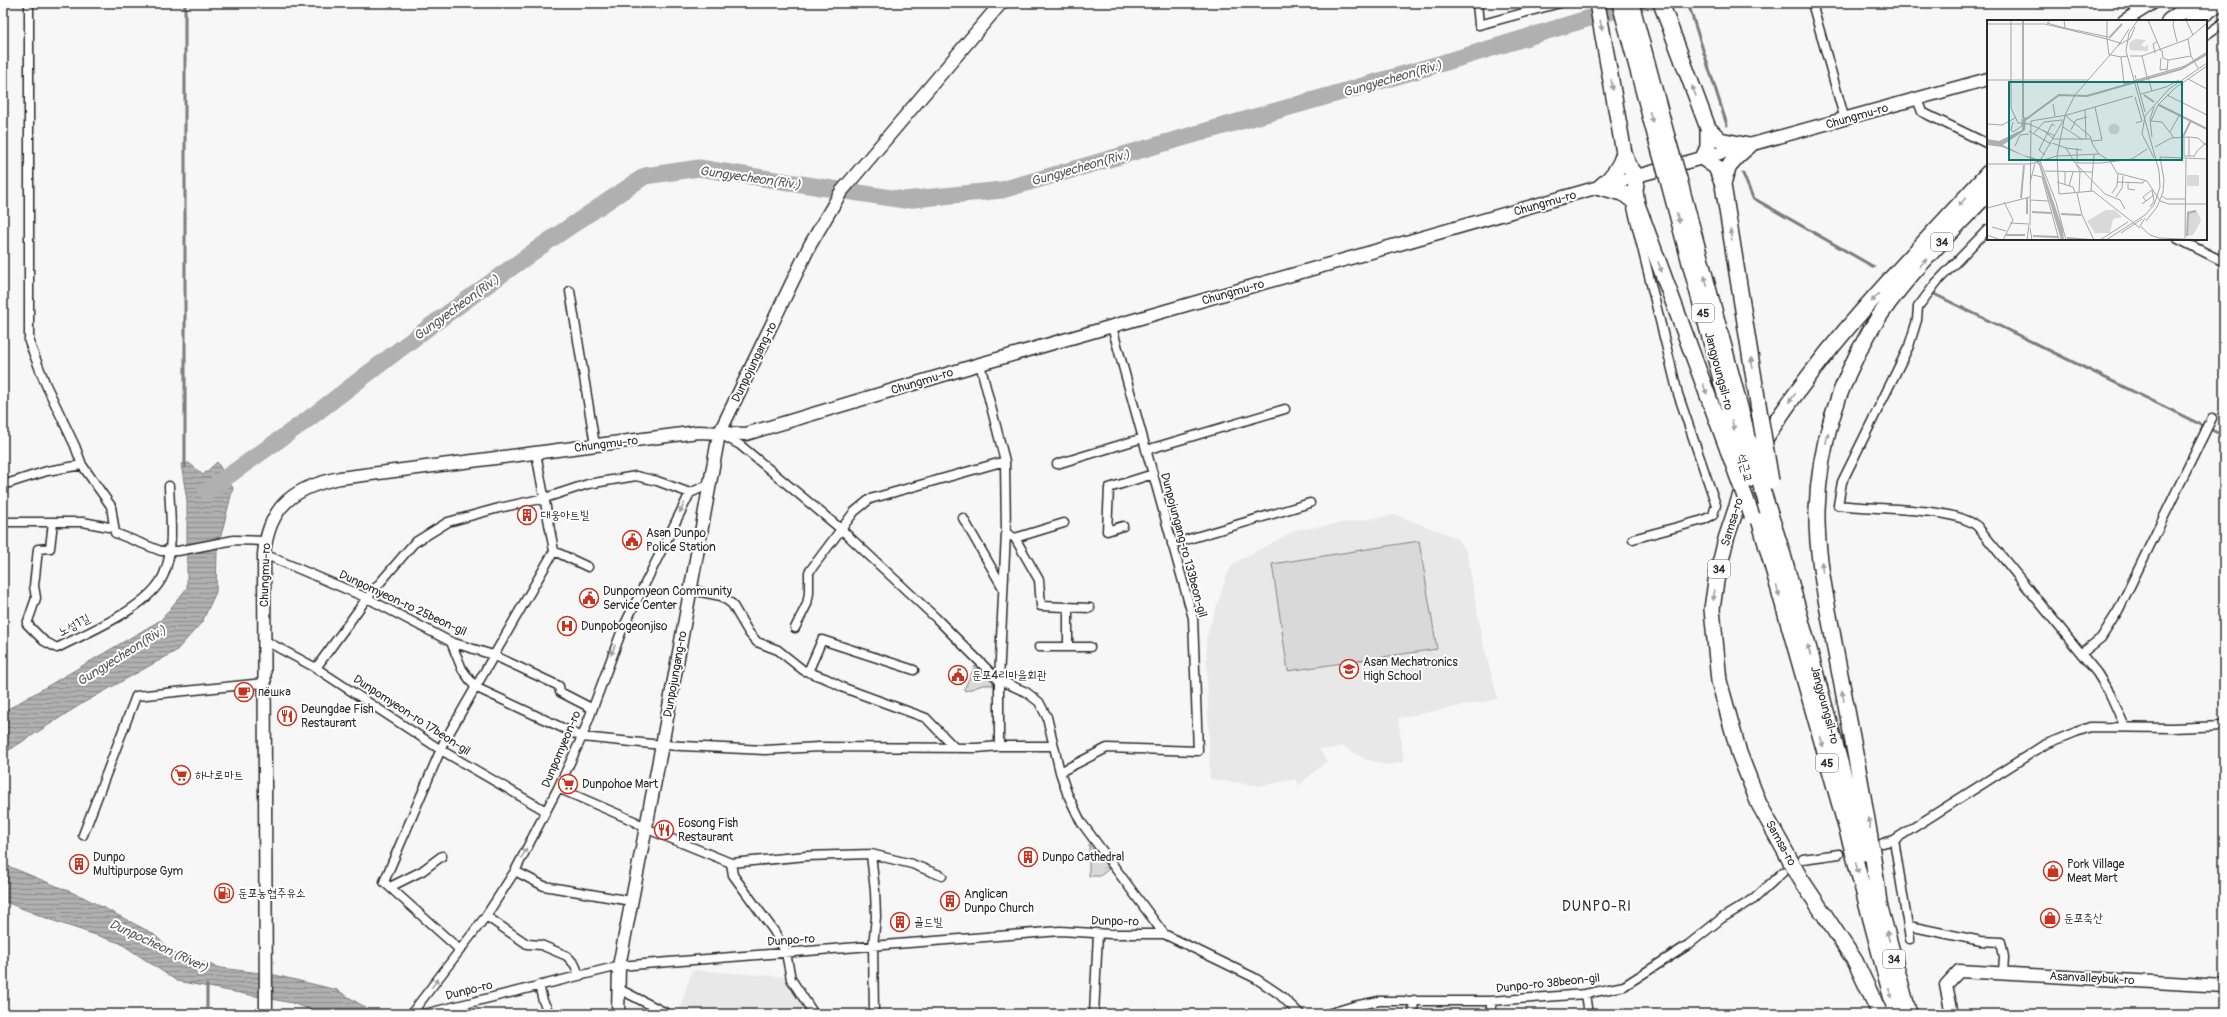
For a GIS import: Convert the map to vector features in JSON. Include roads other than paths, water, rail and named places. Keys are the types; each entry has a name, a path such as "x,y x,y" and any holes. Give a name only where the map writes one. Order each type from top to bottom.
{"highway":[{"path":"1597,3 1624,154 1628,165 1637,176 1633,202"},
{"name":"45","path":"1620,3 1635,37"},
{"name":"45","path":"1631,3 1635,37"},
{"path":"1661,3 1708,128 1708,147 1703,158 1716,167 1723,185 1760,416 1767,485"},
{"path":"2170,20 2194,3"},
{"path":"2194,20 2219,3"},
{"name":"Jangyoungsil-ro","path":"1635,37 1673,179 1739,446"},
{"path":"1708,128 1720,140 1749,146"},
{"path":"1723,185 1725,173 1729,163 1749,146"},
{"path":"1600,187 1621,165 1624,154"},
{"name":"Samsa-ro","path":"1880,1014 1855,961 1800,878 1759,804 1739,753 1719,681 1712,609 1726,539 1740,494 1760,448 1783,409 1827,352 1987,174"},
{"path":"1600,187 1623,193 1633,202 1739,446"},
{"name":"34","path":"1879,903 1871,836 1854,759 1825,595 1817,513 1823,457 1835,406 1859,352 1897,292 1987,194"},
{"name":"석근교","path":"1739,446 1767,485"},
{"name":"석근교","path":"1739,446 1754,514"},
{"name":"Jangyoungsil-ro","path":"1767,485 1783,556 1909,1014"},
{"name":"Jangyoungsil-ro","path":"1754,514 1773,573 1851,844 1896,1014"}],"street":[{"path":"29,3 29,342 46,385 75,446 82,465 111,506 115,533 161,551 173,551 234,540 265,541"},
{"name":"Dunpojungang-ro","path":"618,1014 619,966 662,745 719,434 827,214 857,172 1001,3"},
{"path":"1477,3 1479,25 1560,3"},
{"path":"1812,3 1845,120"},
{"path":"2126,20 2153,3"},
{"path":"2207,34 2224,22"},
{"name":"Chungmu-ro","path":"266,1014 264,683 265,541 271,523 281,506 308,486 340,478 698,432 746,434 980,364 1637,176 1845,120 1987,79"},
{"path":"1917,99 1922,112 1987,144"},
{"path":"1633,202 1678,394 1716,505 1713,515 1704,520 1633,539"},
{"path":"1987,230 1936,283 1918,307 1917,320 1909,346 1842,482 1838,505 1948,514 1974,523 1981,529 2082,653 2110,694 2125,727"},
{"path":"2180,240 2224,262"},
{"path":"570,291 595,446"},
{"name":"Dunpojungang-ro 133beon-gil","path":"1060,772 1107,748 1198,751 1193,618 1112,327"},
{"path":"980,364 1005,461 1006,533 999,746"},
{"path":"1146,450 1285,409"},
{"path":"2082,653 2101,638 2118,611 2212,418"},
{"name":"Dunpo-ro","path":"719,434 740,446 842,530 1000,680 1026,692 1039,702 1047,717 1053,746 1067,793 1081,822 1164,934"},
{"path":"1057,464 1143,438"},
{"path":"460,950 384,882 441,750 493,655 554,551 536,453"},
{"path":"795,628 806,604 809,593 809,572 854,512 870,499 1005,461"},
{"path":"3,485 47,471 82,465"},
{"path":"1123,526 1107,531 1109,488 1153,474"},
{"path":"316,668 367,598 414,543 448,522 545,498 588,484 636,476 657,481 690,493 710,484"},
{"name":"노성1길","path":"53,522 50,548 38,549 34,586 36,598 27,624 44,641 58,648 141,604 164,575 173,551 169,486"},
{"name":"Dunpomyeon-ro","path":"411,1014 486,916 515,871 558,788 582,737 591,708 622,630 690,493"},
{"path":"1172,544 1310,503"},
{"path":"962,518 1004,589"},
{"path":"3,522 83,522 114,528"},
{"path":"1015,538 1064,523"},
{"path":"1006,533 1015,538 1038,580 1042,606 1090,608"},
{"path":"554,551 588,567"},
{"name":"Dunpomyeon-ro 25beon-gil","path":"264,554 367,598 451,642 493,655 559,686 560,692 591,708"},
{"path":"691,590 721,596 732,604 757,642 778,650 808,672 827,679 844,688 918,713 932,723 955,748"},
{"path":"1068,607 1068,647"},
{"name":"Dunpomyeon-ro 17beon-gil","path":"264,640 316,668 441,750 546,811"},
{"path":"808,672 822,640 914,670"},
{"path":"451,642 462,669 476,687 582,737 662,745 765,750 818,747 955,748 1053,746"},
{"path":"1039,646 1090,647"},
{"path":"83,835 136,696 264,683"},
{"path":"1883,843 1894,840 2044,745 2090,727 2172,728 2224,726"},
{"path":"558,788 634,821 646,828 731,863 807,856 871,854 912,864 942,876"},
{"path":"1894,840 1910,939"},
{"path":"871,854 876,917 873,946 874,1014"},
{"path":"1803,859 1839,854"},
{"path":"390,888 422,871 442,856"},
{"path":"731,863 733,875 774,931 786,953 791,979 814,1014"},
{"path":"515,871 544,886 631,901"},
{"name":"Dunpo-ro 38beon-gil","path":"1327,1014 1354,1006 1380,1001 1491,1001 1585,994 1624,986 1688,945 1722,918 1754,899 1783,872"},
{"path":"486,916 527,944 541,946 567,956 575,965 579,975"},
{"path":"1908,926 1981,941 2000,942 2004,957 2003,973"},
{"name":"Dunpo-ro","path":"424,1014 619,966 1060,931 1098,934 1164,934 1255,978 1278,994 1300,1014"},
{"path":"1094,1014 1098,934"},
{"name":"Asanvalleybuk-ro","path":"1952,1014 1946,985 1959,971 2224,986"},
{"path":"539,985 543,1001 550,1014"},
{"path":"618,989 668,1014"},
{"path":"1585,994 1588,1014"},
{"path":"1413,1014 1414,1000"},
{"path":"1491,1001 1491,1014"}],"water":[{"path":"217,462 233,488 217,551 216,592 202,622 176,651 83,703 3,754 3,712 161,620 187,588 187,500 181,464 189,463 203,475"},
{"name":"Dunpocheon (River)","path":"3,864 83,897 152,933 176,954 221,968 275,975 337,990 368,1009 372,1014 322,1014 292,1003 177,981 120,943 54,921 3,901"}],"waterway":[{"path":"185,3 185,467"},
{"name":"Gungyecheon(Riv.)","path":"207,491 307,420 429,327 547,242 645,176 699,168 904,200 1002,190 1446,62 1639,3"},
{"path":"1688,3 1727,125"},
{"path":"1743,174 1753,198 1874,267"},
{"path":"1932,293 2224,436"},
{"path":"207,985 207,1007"}],"place":[{"name":"대웅아트빌","path":"527,515"},
{"name":"Asan Dunpo Police Station","path":"632,540"},
{"name":"Dunpomyeon Community Service Center","path":"589,598"},
{"name":"Dunpobogeonjiso","path":"567,626"},
{"name":"Asan Mechatronics High School","path":"1349,669"},
{"name":"둔포4리마을회관","path":"958,675"},
{"name":"пёшка","path":"244,692"},
{"name":"Deungdae Fish Restaurant","path":"287,716"},
{"name":"하나로마트","path":"181,775"},
{"name":"Dunpohoe Mart","path":"568,784"},
{"name":"Eosong Fish Restaurant","path":"664,830"},
{"name":"Dunpo Cathedral","path":"1028,857"},
{"name":"Dunpo Multipurpose Gym","path":"79,864"},
{"name":"Pork Village Meat Mart","path":"2053,871"},
{"name":"둔포농협주유소","path":"224,893"},
{"name":"Anglican Dunpo Church","path":"950,901"},
{"name":"둔포축산","path":"2050,918"},
{"name":"골드빌","path":"900,922"}],"district":[{"name":"DUNPO-RI","path":"1597,906"}]}
